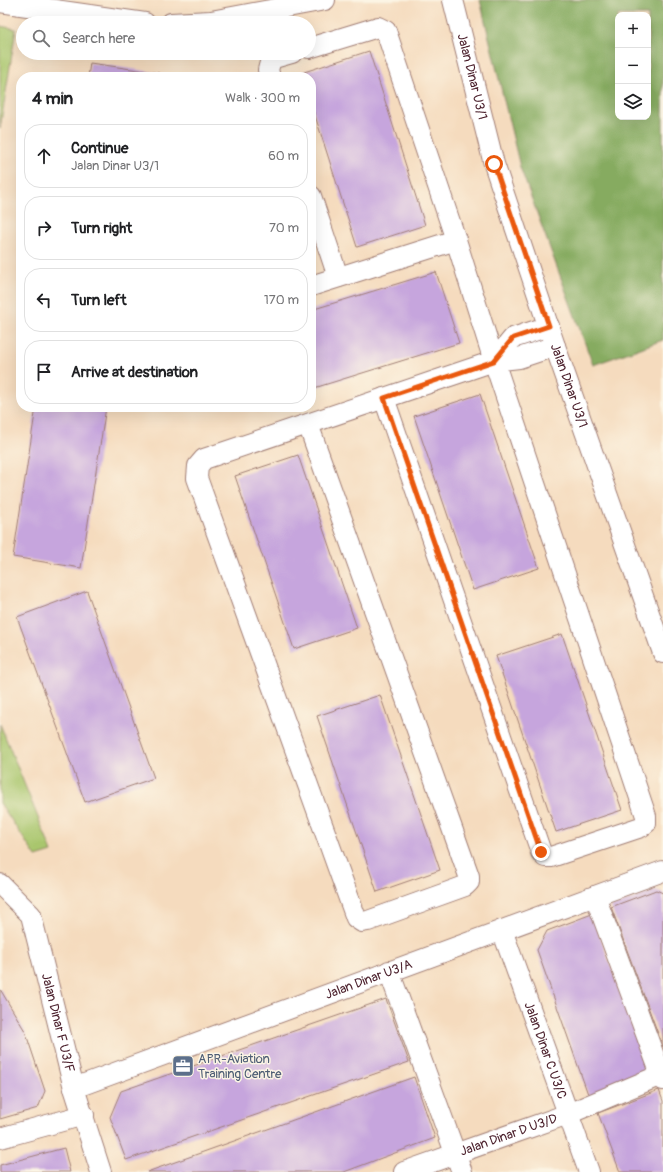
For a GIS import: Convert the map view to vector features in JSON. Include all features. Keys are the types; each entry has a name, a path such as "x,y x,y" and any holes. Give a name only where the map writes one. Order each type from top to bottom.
{"street":[{"path":"238,16 325,0"},
{"name":"Jalan Dinar U3/1","path":"453,0 494,164 555,346 663,653"},
{"path":"0,2 97,8 123,16"},
{"path":"316,46 378,27 386,31 456,240 494,361 646,816 646,822 641,827 559,855 545,857 541,852 384,398"},
{"path":"269,72 271,60"},
{"path":"316,211 338,277"},
{"path":"316,284 456,240"},
{"path":"494,361 513,338 549,326"},
{"path":"308,424 470,876 469,882 465,886 362,922 356,918 197,478 198,466 204,458 494,361 519,358 555,346"},
{"name":"Jalan Dinar U3/A","path":"74,1088 388,971 663,871"},
{"name":"Jalan Dinar F U3/F","path":"0,884 31,915 74,1088 84,1115 101,1172"},
{"path":"595,896 662,1076"},
{"name":"Jalan Dinar C U3/C","path":"502,930 589,1172"},
{"path":"388,971 459,1163"},
{"name":"Jalan Dinar D U3/D","path":"404,1172 459,1163 568,1114 662,1076"},
{"path":"0,1138 84,1115"}],"green space":[{"path":"480,0 663,0 663,340 593,365 520,167"},
{"path":"0,26 16,29 0,129"},
{"path":"0,724 52,852 36,857 0,803"}],"building":[{"path":"369,51 425,225 357,247 316,119 316,72 304,72"},
{"path":"90,63 152,72 89,72"},
{"path":"436,272 459,343 316,387 316,308"},
{"path":"480,394 539,568 473,590 414,416"},
{"path":"35,412 105,412 81,568 13,557"},
{"path":"298,455 357,628 294,649 235,476"},
{"path":"87,591 154,778 85,802 17,617"},
{"path":"562,634 622,810 556,832 496,656"},
{"path":"380,695 440,870 377,892 317,716"},
{"path":"656,890 663,893 663,1047 611,907"},
{"path":"592,914 650,1075 589,1097 537,950 547,931"},
{"path":"0,989 25,1031 45,1091 38,1108 0,1119"},
{"path":"386,999 409,1062 126,1160 110,1117 121,1091"},
{"path":"414,1077 435,1138 344,1172 147,1172"},
{"path":"659,1090 663,1101 663,1172 620,1172 598,1113"},
{"path":"64,1148 70,1172 0,1172 0,1165"}],"place":[{"name":"APR-Aviation Training Centre","path":"183,1066"}],"route":[{"path":"494,164 549,326 513,338 494,361 384,398 541,852"}]}
